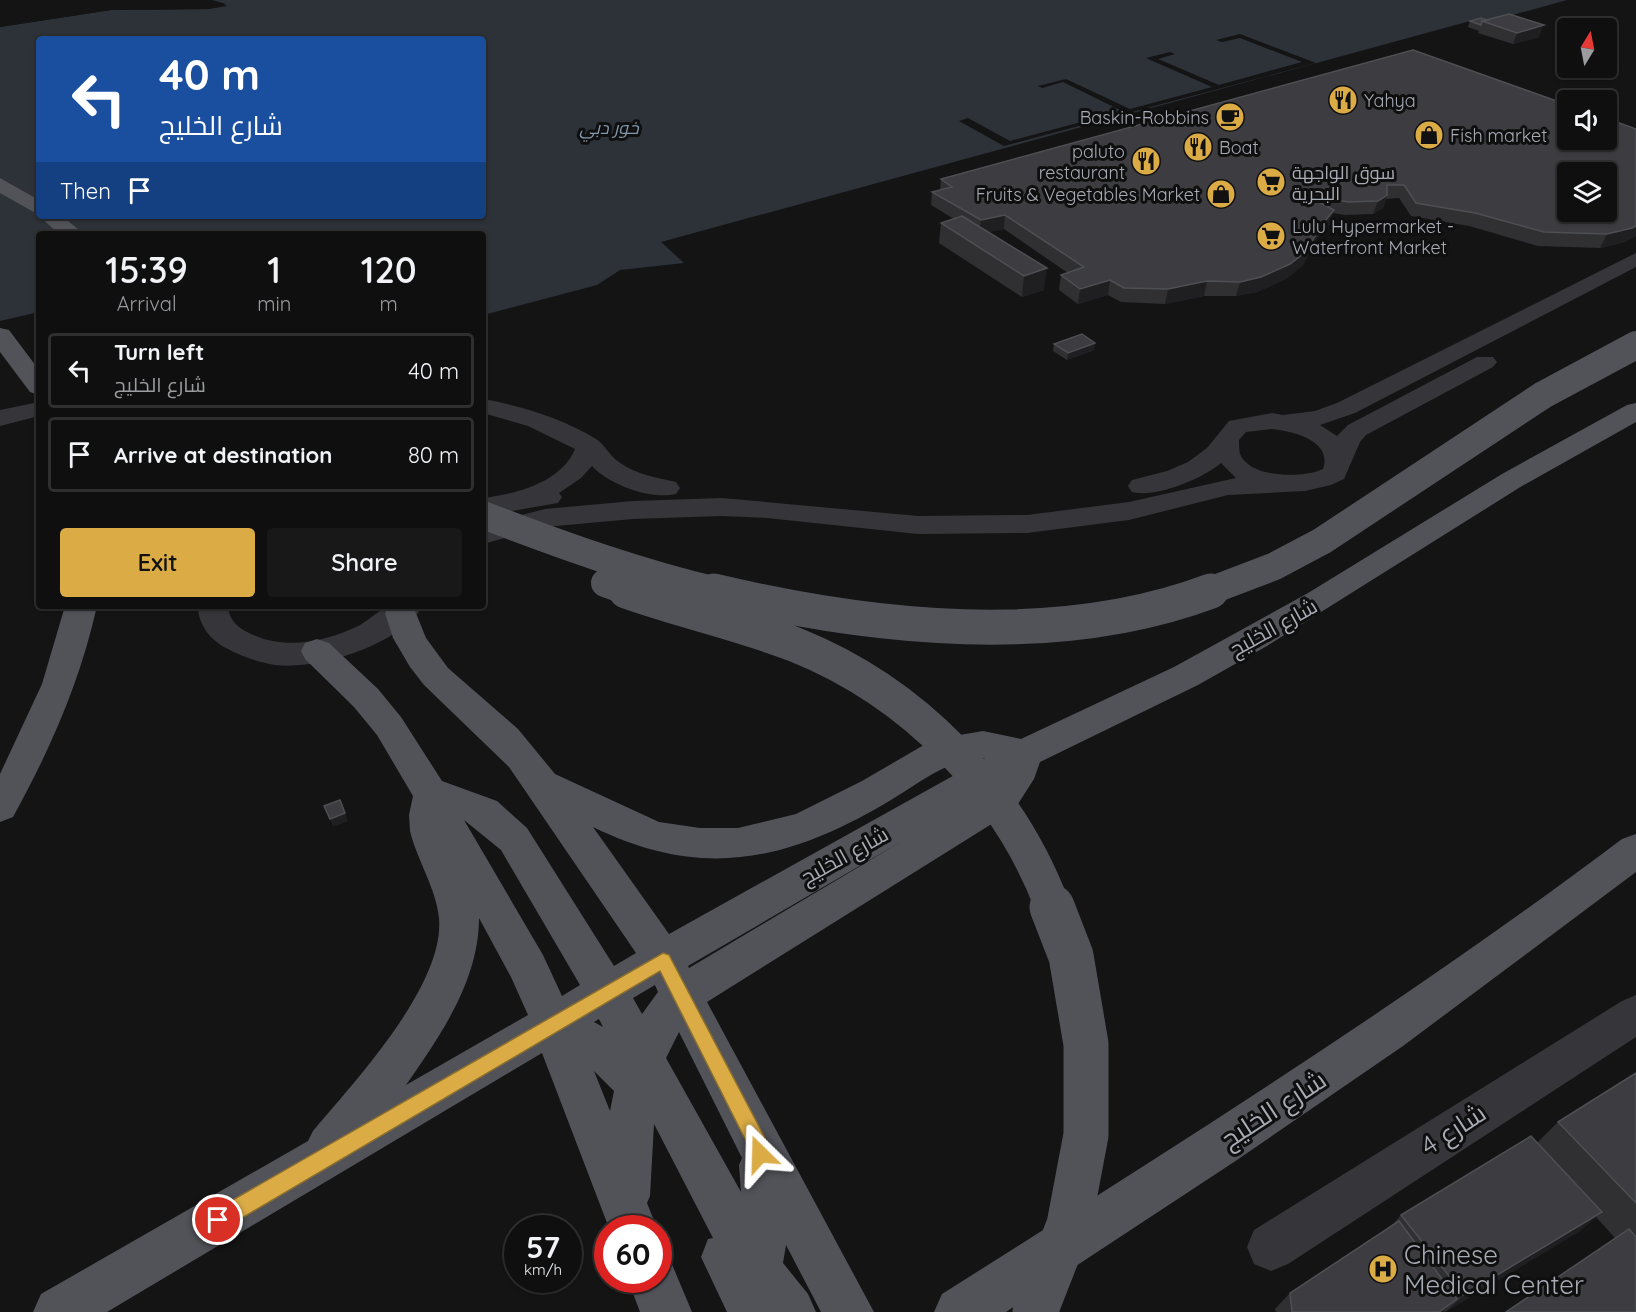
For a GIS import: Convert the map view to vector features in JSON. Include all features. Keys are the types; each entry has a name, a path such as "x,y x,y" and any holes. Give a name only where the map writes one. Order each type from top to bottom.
{"main road":[{"path":"0,184 36,207"},
{"path":"53,219 69,231"},
{"path":"0,335 36,383"},
{"path":"488,513 527,533 633,569 734,595 833,615 890,622 977,626 1061,622 1118,615 1202,594 1274,567 1366,513 1529,402 1588,368 1636,345"},
{"name":"شارع الخليج","path":"1023,754 1176,681 1256,638 1339,590 1512,480 1636,411"},
{"path":"488,513 542,557 583,575 789,642 854,672 914,712 941,736 994,793 1038,865 1056,906 1080,994 1086,1041 1088,1090 1084,1142 1075,1195 1059,1250 1035,1312"},
{"path":"0,807 50,708 68,659 80,609"},
{"path":"404,610 411,643 429,672 499,731 540,783 631,910 673,977 757,1142 848,1312"},
{"path":"317,651 366,698 389,726 430,793 528,968 553,1024 628,1215"},
{"path":"59,1312 607,992 673,977 1001,800 1013,786 1021,770 1023,754 987,744 956,747 942,752 813,826 752,843 720,845 688,843 657,837 540,783"},
{"path":"430,793 450,797 484,812 514,839 607,992 641,1074 758,1302"},
{"path":"316,1163 407,1046 438,999 449,974 457,946 459,920 426,828 430,793"},
{"name":"شارع الخليج","path":"960,1312 1374,1043 1478,971 1636,850"},
{"path":"630,1215 629,1146 641,1074 661,1022 673,977"},
{"path":"553,1024 578,1035 641,1074"},
{"path":"757,1142 763,1166 766,1200 758,1302"},
{"path":"1056,1312 1074,1264 1093,1226"},
{"path":"658,1293 666,1312"}],"street":[{"path":"488,513 558,496 666,488 771,490 935,505 1051,502 1106,494 1180,476 1215,457 1226,438 1238,426 1259,421 1285,422 1319,418 1346,408 1636,259"},
{"path":"1339,459 1348,438 1357,430 1636,281"},
{"path":"486,407 535,420 589,446 606,465 618,473 648,485 666,488"},
{"path":"0,418 36,410"},
{"path":"486,534 511,525 545,518 633,510 722,507 767,509 918,525 1027,524 1129,511 1228,487 1277,483 1305,485 1328,479 1339,466 1336,451 1322,436 1285,422"},
{"path":"1224,445 1232,460 1240,468 1277,483"},
{"path":"488,513 546,490 563,480 586,458 589,446"},
{"path":"214,609 217,623 225,633 250,648 280,653 317,651 372,633 404,610"},
{"name":"شارع 4","path":"1271,1247 1636,1014"}],"water":[{"name":"خور دبي","path":"212,0 1567,0 1491,21 1481,18 661,242 684,263 620,270 597,285 486,314 486,231 36,231 36,313 0,321 0,27 111,10 209,9 226,4"}],"pier":[{"path":"222,3 227,6 209,9 111,10 0,27 0,23 111,7 209,6"},
{"path":"1240,34 1316,63 1004,146 959,121 968,118 1010,141 1122,111 1063,82 1042,88 1038,86 1066,79 1130,109 1212,87 1146,58 1170,52 1175,54 1158,59 1219,85 1302,62 1240,38 1222,42 1216,40"}],"building":[{"path":"1509,14 1544,25 1517,33 1482,21"},
{"path":"1481,18 1487,20 1482,21 1481,25 1470,21"},
{"name":"سوق الواجهة البحرية","path":"1413,50 1557,101 1557,150 1617,150 1617,122 1636,129 1636,226 1632,228 1607,234 1544,232 1475,213 1416,203 1404,185 1387,185 1387,195 1378,201 1349,202 1325,198 1317,201 1334,210 1320,227 1307,251 1290,264 1261,277 1240,282 1207,281 1168,289 1124,288 1110,280 1080,289 1061,275 1084,267 1005,215 981,220 932,192 952,187 941,179"},
{"path":"962,216 1047,268 1024,276 941,223"},
{"path":"1082,334 1095,343 1068,353 1054,344"},
{"path":"340,800 345,813 330,819 324,806"},
{"path":"1636,1073 1636,1203 1558,1122"},
{"path":"1531,1136 1602,1212 1464,1295 1401,1215"},
{"path":"1399,1221 1457,1299 1439,1312 1292,1312 1290,1293"},
{"path":"1629,1229 1636,1237 1636,1312 1506,1312"}],"place":[{"name":"Yahya","path":"1343,100"},
{"name":"Baskin-Robbins","path":"1230,117"},
{"name":"Fish market","path":"1429,135"},
{"name":"Boat","path":"1198,147"},
{"name":"paluto restaurant","path":"1146,161"},
{"name":"سوق الواجهة البحرية","path":"1271,182"},
{"name":"Fruits & Vegetables Market","path":"1221,194"},
{"name":"Lulu Hypermarket - Waterfront Market","path":"1271,236"},
{"name":"Chinese Medical Center","path":"1383,1269"}],"route":[{"path":"218,1220 663,960 757,1142 760,1154"}]}
